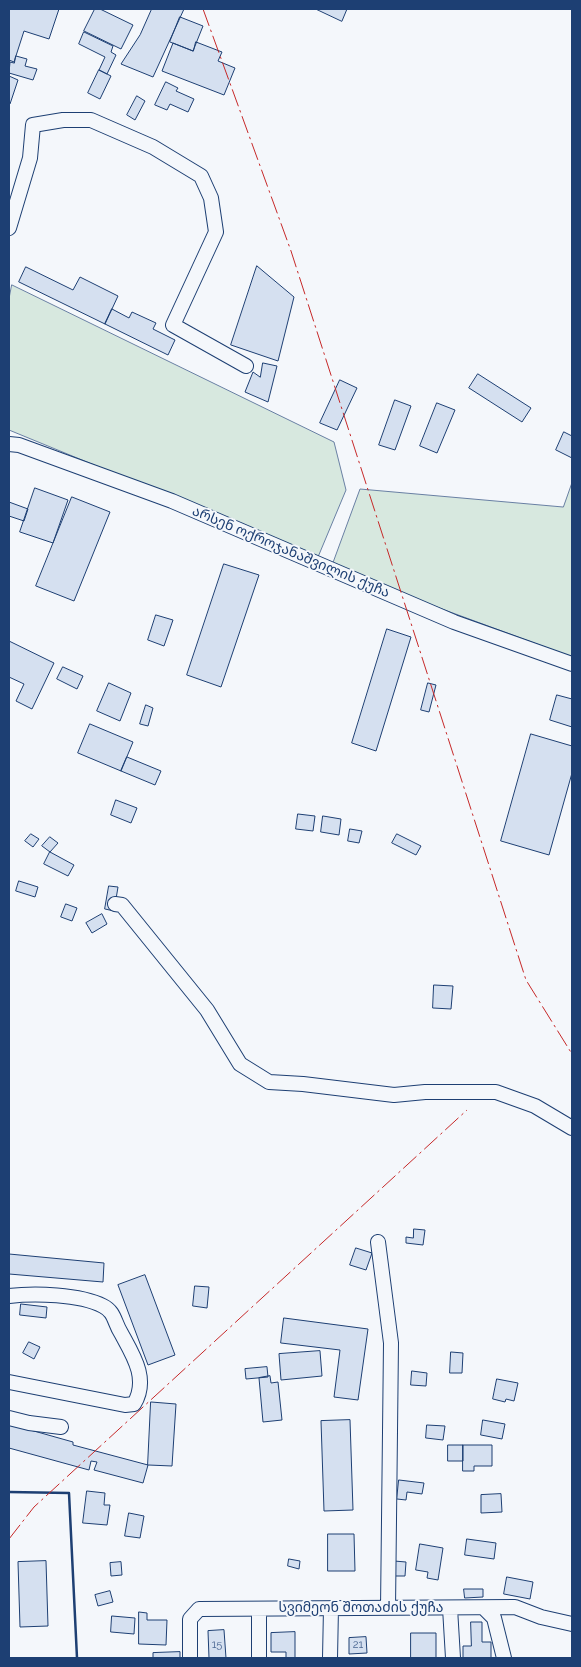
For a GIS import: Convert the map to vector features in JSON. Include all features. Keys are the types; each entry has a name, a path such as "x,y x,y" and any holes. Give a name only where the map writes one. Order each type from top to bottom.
{"street":[{"path":"9,228 30,158 33,125 64,120 91,120 153,147 201,176 211,198 216,232 173,326 246,366"},
{"name":"არსენ ოქროჯანაშვილის ქუჩა","path":"9,444 19,445 172,501 454,622 572,664"},
{"path":"115,904 122,905 207,1010 240,1064 269,1082 303,1084 394,1095 425,1092 496,1092 535,1106 572,1128"},
{"path":"378,1242 391,1343 388,1608"},
{"path":"9,1296 78,1297 103,1306 114,1313 120,1332 131,1350 140,1373 141,1389 134,1404 125,1405 9,1382"},
{"path":"9,1418 61,1428"},
{"name":"სვიმეონ შოთაძის ქუჩა","path":"190,1658 190,1619 199,1608 515,1607 541,1617 572,1624"},
{"path":"330,1658 331,1608"},
{"path":"450,1608 453,1658"},
{"path":"484,1608 494,1618 504,1658"},
{"path":"259,1609 260,1658"}],"shaded area":[{"path":"12,285 334,442 346,490 318,557 9,430 9,299"},
{"path":"572,483 572,657 331,568 360,489 563,507"}],"building":[{"path":"9,9 59,9 49,39 24,31 14,62 9,60"},
{"path":"95,9 100,9 133,25 121,49 84,31"},
{"path":"152,9 184,9 153,77 121,64 140,35"},
{"path":"316,9 347,9 342,21"},
{"path":"180,17 203,26 193,51 170,42"},
{"path":"84,32 113,46 111,52 116,55 107,74 99,70 105,57 79,44"},
{"path":"196,42 222,52 218,61 235,68 224,95 162,71 173,43 193,51"},
{"path":"16,56 27,59 25,66 37,69 33,80 9,73 10,62 14,63"},
{"path":"99,70 111,76 100,99 88,93"},
{"path":"9,76 18,80 10,104 9,104"},
{"path":"166,82 178,88 176,91 194,99 188,112 170,104 167,110 155,105"},
{"path":"137,96 145,101 135,120 127,115"},
{"path":"257,266 294,297 278,361 231,345"},
{"path":"26,267 73,290 80,277 118,296 105,324 19,282"},
{"path":"112,309 129,318 132,312 156,323 153,329 175,340 168,355 105,324"},
{"path":"263,363 277,366 268,402 245,392 253,372 260,377"},
{"path":"478,374 531,408 522,422 469,388"},
{"path":"340,380 357,388 337,430 320,423"},
{"path":"395,400 411,406 395,450 379,445"},
{"path":"437,403 455,410 437,453 420,446"},
{"path":"564,432 572,436 572,458 556,450"},
{"path":"35,488 68,500 53,543 20,532"},
{"path":"72,497 110,512 74,601 36,586"},
{"path":"9,502 28,509 24,521 9,516"},
{"path":"224,564 259,575 221,687 187,675"},
{"path":"156,615 173,620 164,646 148,640"},
{"path":"387,629 411,637 376,751 352,743"},
{"path":"9,641 54,663 32,709 16,701 24,684 9,677"},
{"path":"63,667 83,676 77,689 57,679"},
{"path":"109,683 131,693 120,721 97,711"},
{"path":"428,683 436,685 429,712 421,710"},
{"path":"557,695 572,699 572,727 550,720"},
{"path":"146,705 153,708 148,726 140,724"},
{"path":"90,724 133,742 121,771 78,753"},
{"path":"531,734 572,746 572,773 549,855 501,841"},
{"path":"127,757 161,771 155,785 121,771"},
{"path":"116,800 137,808 131,823 111,815"},
{"path":"298,814 315,816 313,831 296,829"},
{"path":"323,816 341,819 339,835 321,832"},
{"path":"350,829 362,831 359,843 348,841"},
{"path":"31,834 39,839 33,847 25,841"},
{"path":"397,834 421,846 416,855 392,843"},
{"path":"50,837 58,843 50,852 42,846"},
{"path":"50,852 74,865 68,876 44,864"},
{"path":"19,881 38,887 35,897 16,891"},
{"path":"109,886 118,887 114,911 105,909"},
{"path":"66,904 77,908 72,921 61,917"},
{"path":"102,914 107,924 92,933 86,923"},
{"path":"434,985 453,986 451,1009 433,1008"},
{"path":"414,1229 425,1230 423,1245 406,1243 406,1237 413,1238"},
{"path":"356,1248 372,1253 366,1270 350,1265"},
{"path":"9,1254 104,1263 103,1282 9,1274"},
{"path":"145,1275 175,1355 148,1365 118,1285"},
{"path":"195,1286 209,1287 207,1308 193,1306"},
{"path":"21,1304 47,1307 46,1318 20,1315"},
{"path":"284,1318 368,1329 358,1400 334,1397 340,1350 281,1343"},
{"path":"29,1342 40,1347 34,1359 23,1353"},
{"path":"320,1351 322,1376 281,1380 279,1354"},
{"path":"451,1352 463,1353 462,1373 450,1373"},
{"path":"267,1367 268,1377 246,1379 245,1369"},
{"path":"412,1371 427,1373 426,1386 411,1385"},
{"path":"270,1376 271,1383 278,1382 282,1420 263,1422 259,1378"},
{"path":"497,1379 518,1383 514,1401 506,1399 505,1402 493,1399"},
{"path":"151,1402 176,1404 172,1466 148,1465"},
{"path":"350,1420 353,1510 324,1511 321,1421"},
{"path":"483,1420 505,1424 502,1439 481,1435"},
{"path":"9,1424 73,1442 73,1445 148,1465 143,1483 94,1470 97,1462 91,1461 89,1470 9,1448"},
{"path":"427,1425 445,1426 443,1440 426,1438"},
{"path":"448,1445 463,1445 463,1461 448,1461"},
{"path":"463,1445 492,1445 492,1466 474,1466 474,1471 463,1471"},
{"path":"399,1480 424,1483 422,1494 407,1492 406,1500 397,1499"},
{"path":"87,1491 105,1493 104,1505 110,1505 107,1525 83,1523"},
{"path":"501,1494 502,1512 481,1513 481,1495"},
{"path":"129,1513 144,1516 140,1538 125,1536"},
{"path":"328,1534 354,1534 355,1571 328,1571"},
{"path":"467,1539 496,1543 494,1559 465,1555"},
{"path":"420,1544 443,1548 438,1580 427,1578 428,1572 416,1570"},
{"path":"289,1559 300,1561 299,1569 288,1566"},
{"path":"46,1561 48,1626 20,1627 18,1562"},
{"path":"394,1561 406,1562 405,1576 394,1576"},
{"path":"121,1562 122,1575 111,1576 110,1563"},
{"path":"507,1577 533,1582 530,1599 504,1594"},
{"path":"464,1589 483,1589 483,1597 465,1598"},
{"path":"110,1591 113,1602 98,1606 95,1595"},
{"path":"139,1612 147,1613 147,1620 167,1620 166,1645 139,1644"},
{"path":"112,1616 135,1618 134,1634 111,1632"},
{"path":"471,1622 482,1622 482,1642 491,1642 491,1658 463,1658 463,1646 471,1646"},
{"path":"224,1630 226,1658 209,1658 208,1631"},
{"path":"295,1632 295,1658 286,1658 286,1652 271,1652 271,1633"},
{"path":"411,1633 436,1633 436,1658 411,1658"},
{"path":"366,1637 367,1653 349,1654 349,1638"},
{"path":"180,1652 180,1658 153,1658 153,1653"}],"wall":[{"path":"9,1492 69,1493 77,1658"}],"power":[{"path":"203,9 291,251 526,980 572,1054"},
{"path":"9,1539 34,1507 467,1110"}]}
